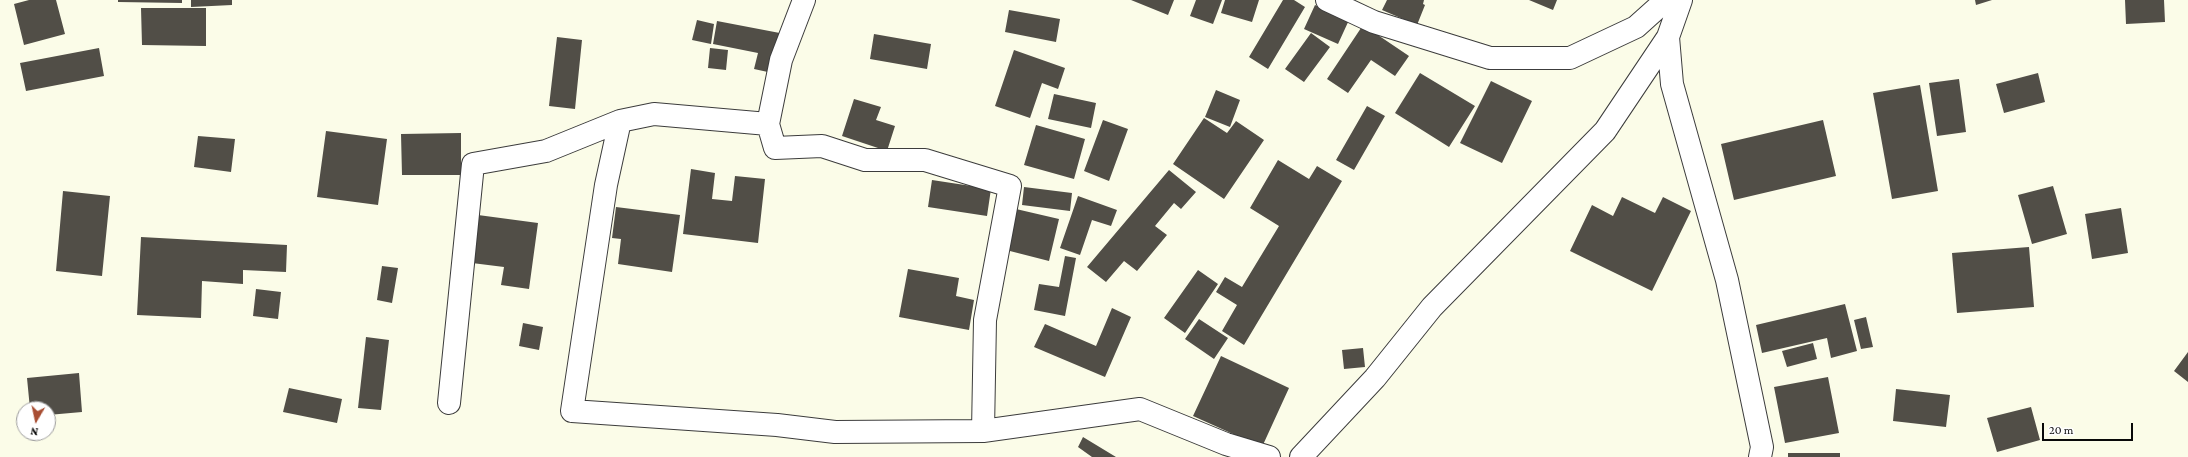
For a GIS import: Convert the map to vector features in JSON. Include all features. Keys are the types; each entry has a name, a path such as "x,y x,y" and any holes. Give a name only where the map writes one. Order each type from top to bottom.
{"street":[{"path":"804,0 781,60 768,124 775,148 822,146 865,160 925,160 1010,186 985,320 983,431"},
{"path":"1327,0 1374,22 1490,58 1570,58 1636,27 1666,0"},
{"path":"1301,457 1375,378 1432,307 1605,131 1668,37 1681,0"},
{"path":"1668,37 1672,84 1727,280 1762,447 1760,457"},
{"path":"449,403 473,164 546,151 620,121 654,114 768,124"},
{"path":"620,121 606,185 572,412 776,425 835,432 983,431 1140,409 1226,444 1269,457"}],"building":[{"path":"29,0 56,0 65,34 24,45 14,4"},
{"path":"118,0 182,0 182,3 118,2"},
{"path":"191,0 232,0 232,5 191,7"},
{"path":"1131,0 1174,0 1168,15"},
{"path":"1196,0 1222,0 1213,24 1190,16"},
{"path":"1225,0 1259,0 1252,22 1221,13"},
{"path":"1283,0 1294,0 1305,7 1268,69 1249,57"},
{"path":"1387,0 1424,0 1423,4 1425,5 1417,25 1382,10"},
{"path":"1529,0 1557,0 1553,10"},
{"path":"1975,0 1992,0 1976,5"},
{"path":"2125,0 2164,0 2165,22 2126,24"},
{"path":"1315,5 1349,20 1338,44 1304,29"},
{"path":"141,8 206,8 206,46 142,45"},
{"path":"1009,10 1060,19 1056,42 1005,32"},
{"path":"697,20 714,24 711,44 692,40"},
{"path":"717,21 785,34 777,74 754,69 758,53 713,44"},
{"path":"1363,25 1409,56 1395,76 1371,60 1348,93 1327,79"},
{"path":"1311,33 1330,47 1304,82 1285,69"},
{"path":"874,34 931,44 927,69 870,59"},
{"path":"557,37 582,40 575,109 549,106"},
{"path":"99,48 104,76 26,91 20,63"},
{"path":"710,48 728,50 726,70 708,68"},
{"path":"1014,50 1065,68 1058,89 1042,83 1030,118 995,106"},
{"path":"1420,73 1475,106 1449,147 1395,113"},
{"path":"2038,73 2045,102 2004,113 1996,84"},
{"path":"1959,79 1966,132 1937,136 1929,83"},
{"path":"1491,81 1532,101 1502,163 1460,143"},
{"path":"1920,85 1938,191 1892,199 1873,93"},
{"path":"1216,90 1240,100 1230,127 1205,117"},
{"path":"1054,94 1096,103 1091,128 1048,119"},
{"path":"854,99 881,107 876,120 895,126 887,151 842,136"},
{"path":"1367,106 1385,116 1354,170 1336,160"},
{"path":"1204,118 1227,133 1236,121 1264,140 1224,199 1173,164"},
{"path":"1103,120 1128,129 1109,181 1084,171"},
{"path":"1823,120 1836,176 1734,200 1721,144"},
{"path":"1036,125 1085,139 1074,179 1024,165"},
{"path":"326,131 387,139 378,205 317,197"},
{"path":"461,133 461,175 402,175 401,134"},
{"path":"198,136 235,139 231,172 194,167"},
{"path":"1278,160 1309,179 1317,166 1342,181 1244,345 1222,331 1237,305 1216,292 1225,277 1242,287 1279,226 1250,208"},
{"path":"691,169 715,173 712,199 732,201 735,176 765,179 758,243 683,234"},
{"path":"1169,170 1196,192 1181,209 1174,203 1155,226 1167,235 1137,271 1124,261 1106,282 1087,267"},
{"path":"932,180 991,189 987,216 928,207"},
{"path":"2053,186 2067,234 2032,244 2018,195"},
{"path":"1024,187 1072,193 1070,211 1022,205"},
{"path":"63,191 110,196 102,276 56,271"},
{"path":"1078,196 1117,210 1111,226 1092,220 1080,255 1060,248"},
{"path":"1622,197 1655,213 1663,197 1691,211 1652,291 1570,251 1592,205 1613,216"},
{"path":"616,207 680,215 672,272 618,264 621,239 612,238"},
{"path":"2121,208 2128,253 2092,259 2085,214"},
{"path":"1016,209 1059,219 1049,261 1006,250"},
{"path":"478,215 538,223 529,289 501,285 504,267 472,263"},
{"path":"141,237 287,245 286,272 243,270 243,284 202,281 201,318 137,315"},
{"path":"2029,247 2034,307 1957,313 1952,253"},
{"path":"1065,256 1076,258 1065,316 1034,310 1039,284 1059,287"},
{"path":"382,266 398,268 392,303 377,300"},
{"path":"908,269 959,278 956,296 974,300 969,330 899,317"},
{"path":"1198,270 1218,284 1185,333 1164,318"},
{"path":"256,289 281,292 278,319 253,316"},
{"path":"1845,304 1857,351 1831,358 1827,338 1762,353 1756,325"},
{"path":"1112,308 1131,317 1105,377 1034,347 1045,324 1096,346"},
{"path":"1866,317 1873,347 1861,349 1854,320"},
{"path":"1199,319 1228,338 1214,359 1185,339"},
{"path":"523,323 543,327 539,350 519,346"},
{"path":"366,337 389,340 381,410 358,408"},
{"path":"1813,343 1817,359 1787,367 1782,351"},
{"path":"1363,348 1365,367 1344,369 1342,350"},
{"path":"2188,352 2188,382 2174,371"},
{"path":"1221,356 1289,388 1262,447 1193,416"},
{"path":"79,373 82,412 56,414 56,401 29,401 27,378"},
{"path":"1828,377 1839,433 1785,443 1774,387"},
{"path":"289,388 342,399 337,423 283,412"},
{"path":"1896,389 1950,395 1946,427 1893,421"},
{"path":"2031,407 2040,440 1997,452 1987,418"},
{"path":"1083,437 1116,457 1092,457 1078,447"},
{"path":"1788,453 1840,453 1840,457 1788,457"}]}
